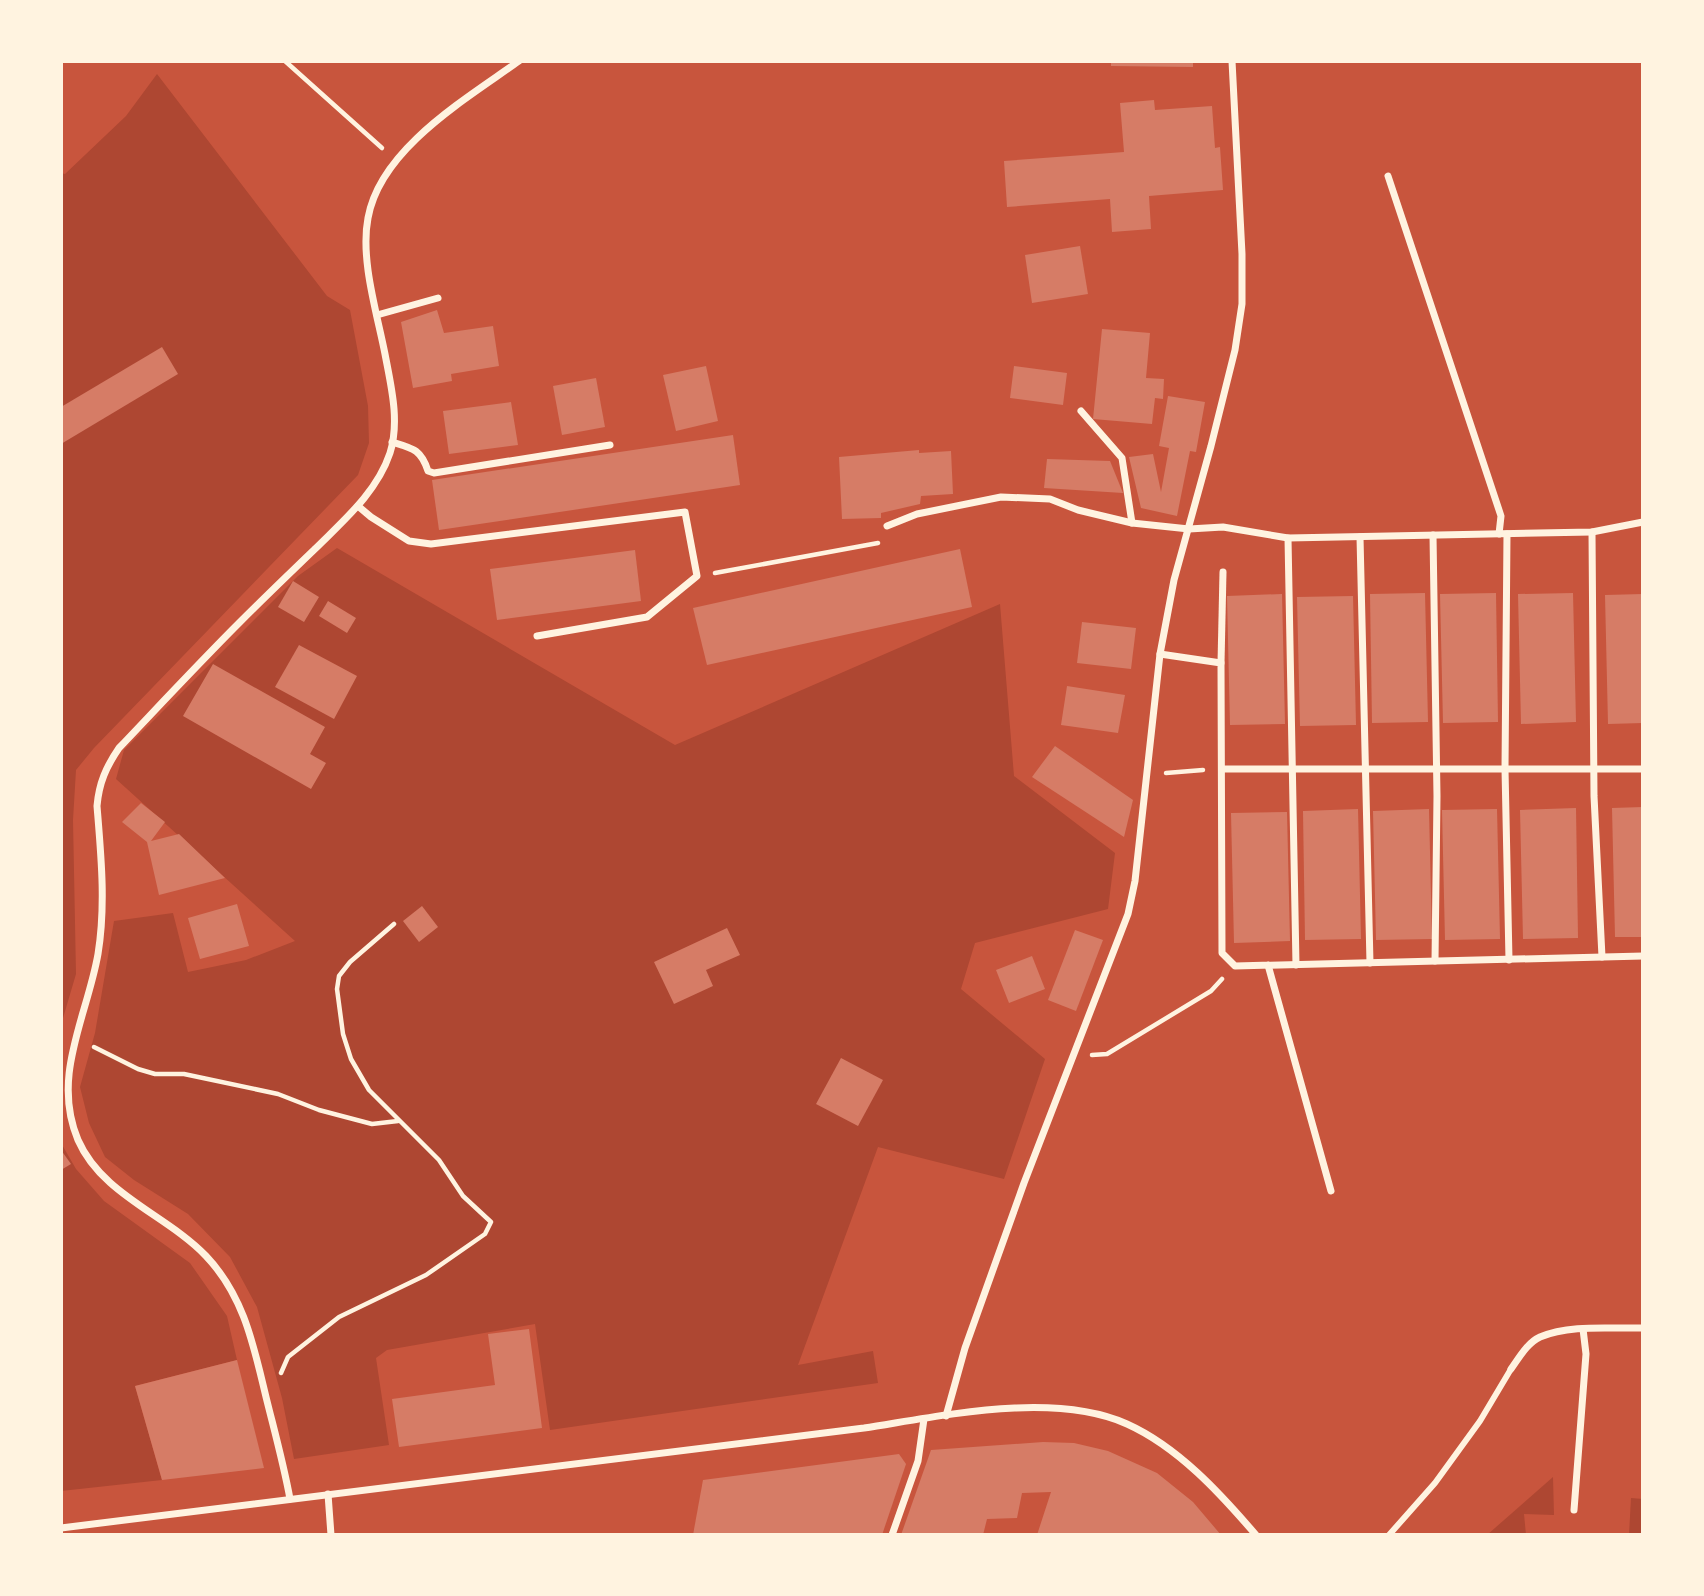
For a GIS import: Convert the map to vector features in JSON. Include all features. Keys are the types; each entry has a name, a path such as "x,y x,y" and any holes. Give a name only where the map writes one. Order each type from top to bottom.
{"street":[{"path":"290,1499 251,1334 241,1306 224,1276 190,1241 104,1177 88,1159 78,1139 67,1091 68,1063 98,954 102,916 97,806 99,789 105,768 119,748 240,622 358,506 378,479 390,452 394,401 370,275 368,217 379,188 396,160 417,137 519,61"},
{"path":"946,1416 965,1348 1128,914 1135,881 1160,654 1174,580 1235,350 1242,304 1232,61"},
{"path":"1388,176 1501,516 1509,960"},
{"path":"377,315 438,298"},
{"path":"1081,411 1122,458 1132,523"},
{"path":"392,442 413,448 424,457 428,471 434,473 610,445"},
{"path":"887,526 917,514 1000,497 1049,499 1078,510 1132,523 1189,529 1223,527 1289,538 1592,532 1643,522"},
{"path":"358,506 370,517 409,541 432,544 685,512 696,576 647,617 537,636"},
{"path":"1592,532 1594,769 1602,957"},
{"path":"1433,535 1437,769 1435,961"},
{"path":"1360,537 1370,963"},
{"path":"1289,538 1296,965"},
{"path":"1223,572 1222,953 1235,966 1643,956"},
{"path":"1160,654 1221,663"},
{"path":"1222,769 1643,769"},
{"path":"1268,965 1331,1191"},
{"path":"1389,1535 1435,1483 1480,1421 1511,1369 1538,1338 1583,1329 1643,1328"},
{"path":"1574,1510 1586,1354 1583,1329"},
{"path":"61,1528 946,1416 1028,1408 1082,1411 1126,1424 1168,1448 1214,1489 1256,1535"},
{"path":"892,1535 918,1461 924,1419"},
{"path":"328,1494 331,1535"}],"path":[{"path":"285,61 396,160"},
{"path":"696,576 881,543"},
{"path":"1158,773 1222,769"},
{"path":"262,1381 279,1376 288,1357 339,1317 426,1275 485,1234 491,1222 463,1196 439,1160 369,1090 351,1059 343,1034 337,989 339,976 349,962 394,924"},
{"path":"1107,1054 1211,991 1235,966"},
{"path":"75,1040 138,1069 156,1074 184,1074 278,1094 319,1110 372,1124 399,1121"}],"shaded area":[{"path":"157,74 327,296 350,310 368,406 369,443 358,475 94,748 76,770 73,820 76,974 61,1025 61,173 65,174 126,116"},
{"path":"337,548 675,745 1000,604 1014,776 1115,853 1108,909 975,943 961,989 1045,1059 1004,1179 878,1147 798,1365 873,1351 878,1383 550,1430 535,1324 387,1350 376,1358 389,1445 294,1459 282,1398 257,1307 230,1257 188,1214 134,1180 105,1157 89,1123 80,1087 95,1033 114,921 173,913 188,972 246,960 295,941 116,779 124,750 298,576"},
{"path":"61,1143 76,1169 104,1201 190,1263 227,1316 237,1360 135,1386 162,1480 61,1491"},
{"path":"1553,1477 1554,1515 1524,1514 1526,1535 1487,1535"},
{"path":"1631,1498 1643,1499 1643,1535 1629,1535"}],"building":[{"path":"1111,61 1193,61 1193,67 1111,66"},
{"path":"1154,100 1155,110 1212,106 1215,148 1220,147 1223,190 1149,196 1151,229 1112,232 1110,199 1007,207 1004,161 1124,152 1120,103"},
{"path":"1080,246 1088,294 1032,303 1025,255"},
{"path":"437,310 444,333 493,326 499,366 451,374 452,381 413,388 401,322"},
{"path":"1102,329 1150,333 1146,378 1164,379 1163,399 1155,398 1152,424 1093,419"},
{"path":"162,347 178,374 61,444 61,407"},
{"path":"706,366 718,421 676,431 663,375"},
{"path":"1014,366 1067,373 1063,405 1010,398"},
{"path":"596,378 605,427 562,435 553,386"},
{"path":"1168,396 1205,402 1196,452 1190,451 1177,516 1141,508 1129,457 1153,454 1161,492 1169,448 1159,446"},
{"path":"511,402 518,445 449,454 443,411"},
{"path":"733,435 740,485 439,530 432,480"},
{"path":"919,450 919,453 951,451 953,494 921,496 920,504 881,513 881,518 842,519 839,457"},
{"path":"1047,459 1110,461 1123,493 1044,488"},
{"path":"960,549 972,607 707,665 693,608"},
{"path":"635,550 641,601 497,620 490,569"},
{"path":"293,581 319,597 304,622 278,607"},
{"path":"1425,593 1428,722 1372,723 1370,594"},
{"path":"1496,593 1498,722 1443,723 1440,594"},
{"path":"1573,593 1576,722 1521,724 1518,594"},
{"path":"1282,594 1285,724 1230,725 1227,596"},
{"path":"1643,594 1643,723 1608,724 1605,595"},
{"path":"1353,596 1356,725 1300,726 1297,597"},
{"path":"328,601 356,618 347,633 319,616"},
{"path":"1082,622 1136,628 1131,669 1077,663"},
{"path":"299,645 357,676 334,719 275,687"},
{"path":"213,664 325,727 310,754 326,763 311,789 183,716"},
{"path":"1067,686 1125,695 1118,733 1061,725"},
{"path":"1055,746 1133,800 1124,837 1032,777"},
{"path":"141,803 165,822 151,841 179,834 225,878 159,895 147,842 122,822"},
{"path":"1643,807 1643,937 1615,937 1612,808"},
{"path":"1576,808 1578,938 1523,939 1520,810"},
{"path":"1358,809 1361,939 1305,940 1303,811"},
{"path":"1429,809 1432,939 1376,940 1373,811"},
{"path":"1497,809 1500,939 1445,940 1442,810"},
{"path":"1287,812 1290,941 1234,943 1231,813"},
{"path":"237,904 249,946 200,959 188,918"},
{"path":"422,906 438,927 419,942 403,921"},
{"path":"727,928 740,955 706,970 713,986 674,1004 654,962"},
{"path":"1075,930 1103,940 1076,1011 1048,1000"},
{"path":"1032,956 1045,989 1009,1003 996,970"},
{"path":"841,1058 883,1080 858,1126 816,1104"},
{"path":"61,1150 71,1164 61,1170"},
{"path":"529,1329 542,1428 399,1447 392,1399 495,1385 488,1334"},
{"path":"237,1360 264,1468 162,1480 135,1386"},
{"path":"1043,1442 1074,1443 1108,1451 1157,1473 1193,1502 1221,1535 1037,1535 1051,1492 1022,1493 1017,1518 987,1519 983,1535 901,1535 931,1450"},
{"path":"899,1454 906,1464 882,1535 693,1535 703,1480"}]}
